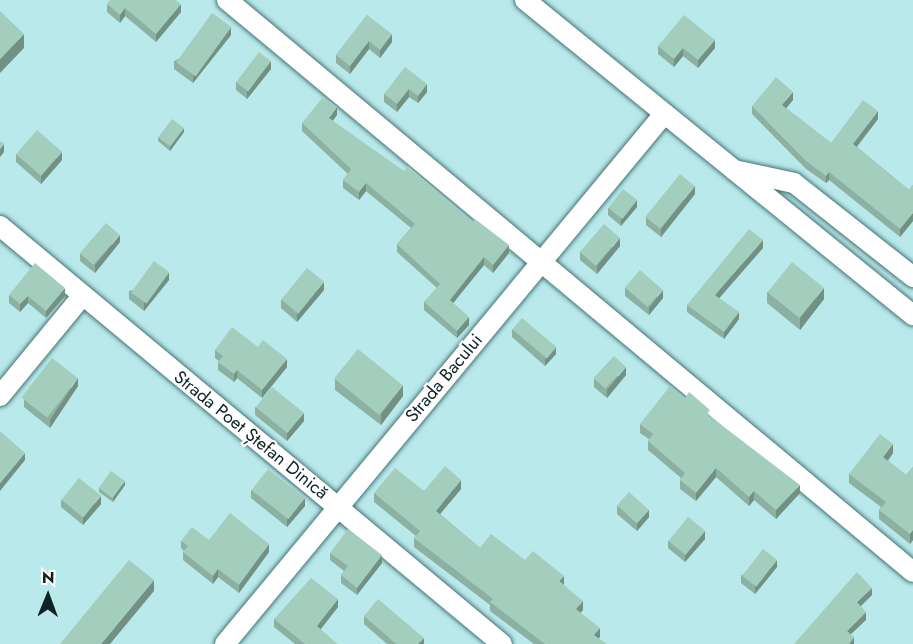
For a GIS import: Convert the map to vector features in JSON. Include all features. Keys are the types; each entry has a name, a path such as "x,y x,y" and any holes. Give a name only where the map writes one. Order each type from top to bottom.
{"street":[{"path":"227,0 913,573"},
{"path":"525,0 913,315"},
{"name":"Strada Bacului","path":"225,644 664,114"},
{"path":"733,170 794,183 913,277"},
{"name":"Strada Poet Ștefan Dinică","path":"0,226 501,644"},
{"path":"0,396 82,296"}],"building":[{"path":"110,0 175,0 181,4 156,34 125,8 120,15 107,4"},
{"path":"0,11 24,34 0,59"},
{"path":"212,13 231,27 196,76 176,62"},
{"path":"367,15 392,34 380,50 369,41 350,66 336,55"},
{"path":"684,15 715,40 698,60 683,48 674,59 658,46"},
{"path":"259,52 271,61 248,91 236,82"},
{"path":"405,67 427,84 418,96 409,89 397,104 384,94"},
{"path":"776,77 793,92 782,105 831,143 863,100 878,111 853,144 909,190 913,185 913,213 900,229 829,172 826,176 806,161 752,106"},
{"path":"323,97 337,107 329,118 404,171 408,166 473,222 475,219 509,245 493,265 484,257 450,300 469,317 457,331 424,302 440,284 397,244 415,224 366,183 359,192 343,180 351,169 302,123"},
{"path":"172,119 184,128 170,146 158,137"},
{"path":"37,130 62,152 41,176 16,154"},
{"path":"680,174 695,186 660,229 645,217"},
{"path":"623,189 637,200 622,219 608,208"},
{"path":"106,223 120,235 93,265 80,253"},
{"path":"604,224 620,238 596,266 580,252"},
{"path":"749,229 763,240 715,295 739,312 724,332 687,305"},
{"path":"154,261 169,272 146,304 131,293"},
{"path":"792,262 824,288 799,318 767,292"},
{"path":"35,263 65,288 46,311 28,296 20,304 9,295"},
{"path":"307,268 324,282 298,314 281,300"},
{"path":"640,270 663,290 648,307 625,287"},
{"path":"522,318 556,347 547,358 512,329"},
{"path":"232,327 258,347 263,340 287,359 262,390 237,370 234,374 218,362 223,356 215,350"},
{"path":"358,349 403,386 379,415 334,379"},
{"path":"614,356 626,367 605,389 594,378"},
{"path":"52,358 78,378 47,418 21,397"},
{"path":"670,386 685,398 689,392 710,410 707,414 800,485 776,510 754,491 749,497 716,468 696,493 680,480 685,473 648,441 653,434 640,424"},
{"path":"272,387 304,413 288,433 256,407"},
{"path":"0,431 25,453 0,483"},
{"path":"880,434 893,444 883,457 906,475 913,467 913,530 910,534 879,510 886,502 849,474"},
{"path":"445,466 461,480 436,511 480,548 491,534 525,560 533,551 564,576 559,581 583,601 576,609 600,628 594,635 606,644 545,644 490,602 493,599 414,538 420,531 374,493 395,468 424,491"},
{"path":"268,469 305,498 288,519 251,490"},
{"path":"111,471 125,481 112,498 99,488"},
{"path":"79,478 101,496 83,517 61,500"},
{"path":"629,492 649,510 637,523 617,505"},
{"path":"230,513 269,544 239,585 218,569 213,576 183,552 188,546 181,541 192,527 209,540"},
{"path":"688,517 705,531 686,555 668,541"},
{"path":"348,529 382,555 357,588 341,575 348,566 330,553"},
{"path":"763,549 777,560 756,587 742,576"},
{"path":"129,560 154,580 101,644 60,644"},
{"path":"857,572 872,588 857,602 866,612 847,631 854,637 849,644 794,644"},
{"path":"311,578 338,599 317,626 337,644 305,644 274,619"},
{"path":"378,599 424,638 418,644 396,644 364,616"}]}
